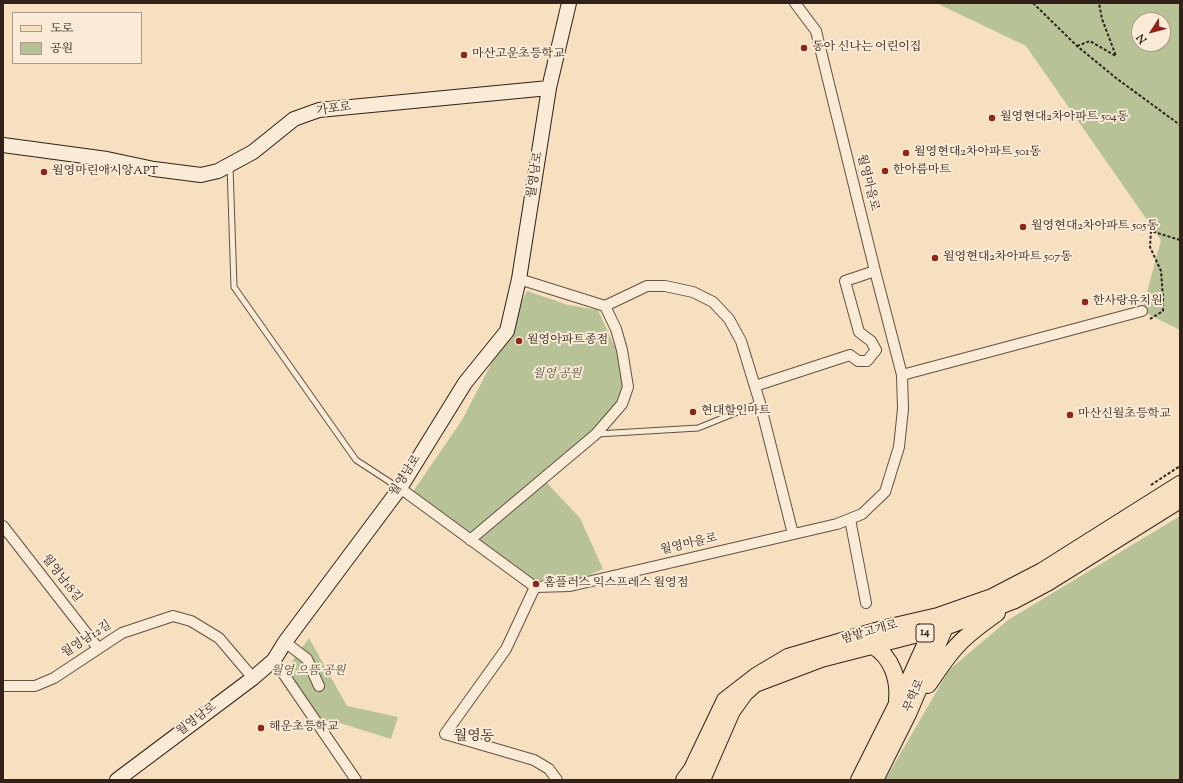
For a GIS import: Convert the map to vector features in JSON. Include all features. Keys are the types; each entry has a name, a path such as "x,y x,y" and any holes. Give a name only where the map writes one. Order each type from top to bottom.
{"main road":[{"path":"549,88 569,3"},
{"name":"가포로","path":"3,145 107,159 161,170 201,175 218,172 253,152 294,119 319,110 549,88"},
{"name":"월영남로","path":"117,780 253,678 274,660 285,642 400,488 465,383 507,331 519,279 549,88"},
{"name":"밤밭고개로","path":"684,780 692,769 725,700 756,676 788,657 886,628 942,621 1042,571 1180,484"},
{"name":"밤밭고개로","path":"702,780 732,711 742,697 759,682 821,659 873,646 942,621 1015,600 1047,583 1180,500"},
{"path":"902,709 956,646 979,626 1015,600"},
{"name":"무학로","path":"875,780 902,709 942,621"},
{"path":"873,646 880,650 886,657 897,680 902,709"},
{"name":"무학로","path":"859,780 902,709"}],"street":[{"name":"월영마을로","path":"535,587 570,586 836,524 862,514 885,492 899,447 903,409 902,375 816,31 795,3"},
{"path":"755,386 850,355 858,361 867,361 876,350 871,341 859,332 845,281 875,271"},
{"path":"519,279 605,306 647,286 665,286 693,292 713,302 729,319 741,341 760,403 793,534"},
{"path":"470,540 596,434 622,404 628,387 622,350 616,329 605,306"},
{"path":"902,375 1142,311"},
{"path":"400,488 535,587 506,649 445,734 534,760 549,769 557,780"},
{"path":"850,519 866,603"},
{"name":"월영남18길","path":"3,526 98,648"},
{"name":"월영남12길","path":"3,686 35,686 54,678 122,633 173,616 191,621 219,638 253,678"},
{"path":"285,642 307,659 319,686"},
{"path":"274,660 356,780"}],"lane":[{"path":"230,165 234,286 356,460 400,488"},
{"path":"596,434 698,428 760,403"}],"path":[{"path":"1033,3 1077,46 1116,78 1180,125"},
{"path":"1077,46 1090,41 1116,56 1102,19 1099,3"},
{"path":"1142,311 1148,319 1163,311 1160,270 1150,247 1151,231 1180,240"},
{"path":"1147,488 1180,466"}],"green space":[{"path":"936,3 1180,3 1180,330 1142,311 1161,240 1026,46"},
{"name":"월영 공원","path":"527,291 568,305 598,310 619,356 624,386 613,409 546,477 470,534 412,493 462,420"},
{"path":"546,482 580,518 603,569 571,583 533,581 475,540"},
{"path":"1180,516 1180,780 885,780 949,670 1008,620"},
{"name":"월영 으뜸 공원","path":"309,638 347,706 398,717 391,739 340,723 325,733 285,671"}],"place":[{"name":"동아 신나는 어린이집","path":"804,48"},
{"name":"마산고운초등학교","path":"464,55"},
{"name":"월영현대2차아파트 504동","path":"992,118"},
{"name":"월영현대2차아파트 501동","path":"906,153"},
{"name":"한아름마트","path":"885,171"},
{"name":"월영마린애시앙APT","path":"44,172"},
{"name":"월영현대2차아파트 505동","path":"1023,227"},
{"name":"월영현대2차아파트 507동","path":"935,258"},
{"name":"한사랑유치원","path":"1085,302"},
{"name":"월영아파트종점","path":"519,341"},
{"name":"현대할인마트","path":"693,412"},
{"name":"마산신월초등학교","path":"1070,415"},
{"name":"홈플러스 익스프레스 월영점","path":"536,584"},
{"name":"해운초등학교","path":"261,728"}],"district":[{"name":"월영동","path":"474,738"}]}
